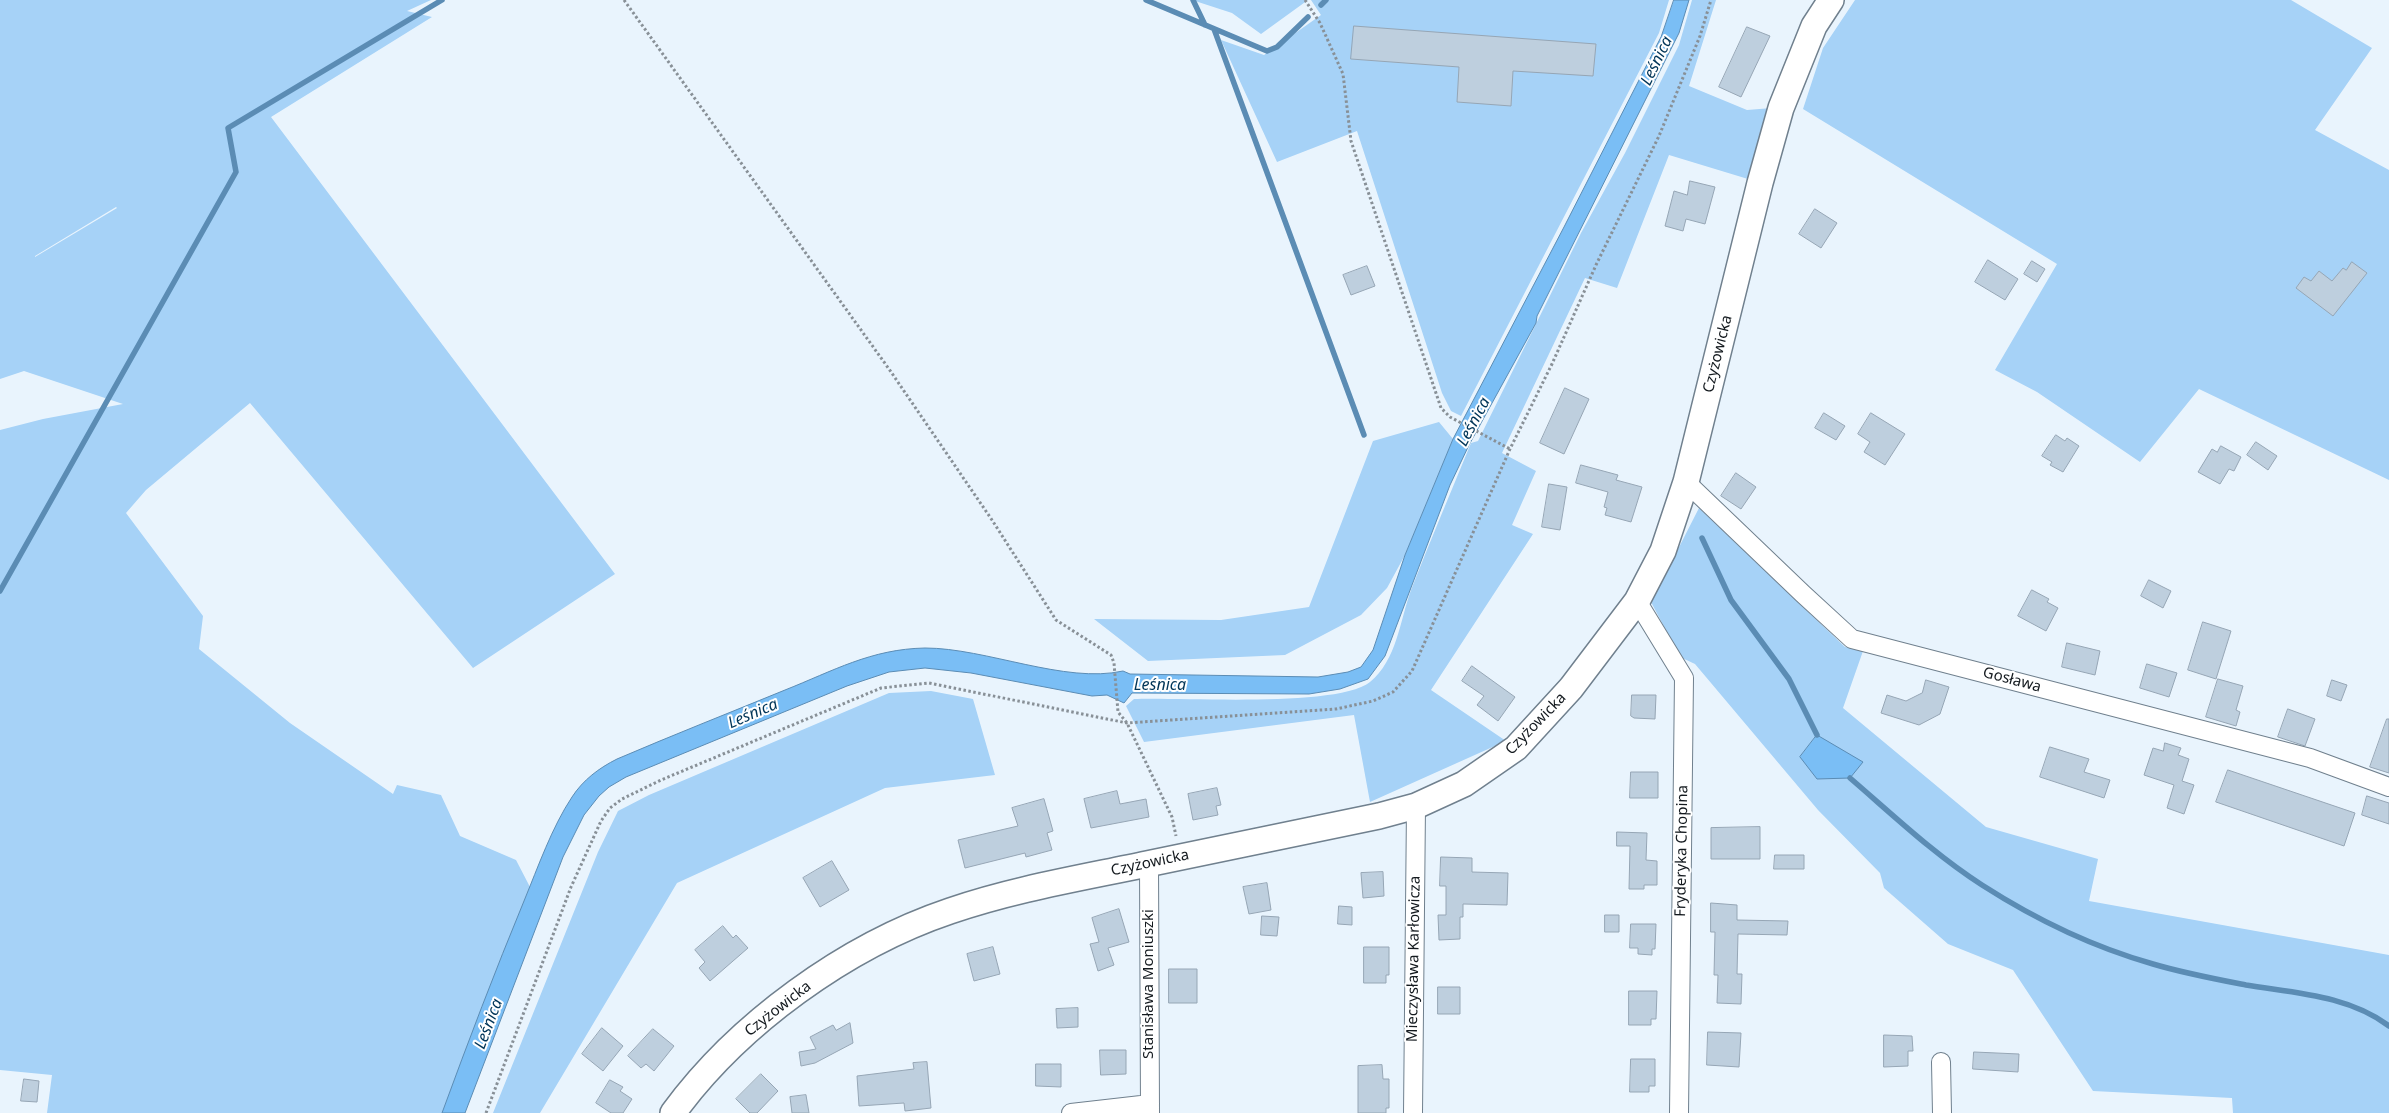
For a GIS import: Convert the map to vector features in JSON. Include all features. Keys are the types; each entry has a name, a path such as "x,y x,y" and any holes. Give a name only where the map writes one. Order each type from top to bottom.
{"street":[{"name":"Czyżowicka","path":"672,1113 719,1059 761,1021 803,988 849,958 879,942 949,911 1023,890 1379,816 1416,806 1464,784 1516,748 1571,688 1637,601 1663,551 1686,482 1760,183 1781,108 1814,26 1831,0"},
{"name":"Gosława","path":"1686,482 1802,594 1852,638 2310,758 2389,787"},
{"name":"Fryderyka Chopina","path":"1637,601 1684,678 1679,1113"},
{"name":"Mieczysława Karłowicza","path":"1413,1113 1416,806"},
{"name":"Stanisława Moniuszki","path":"1071,1113 1150,1109 1149,864"},
{"path":"1942,1062 1942,1113"}],"path":[{"path":"624,0 890,369 992,520 1056,620 1097,644 1111,655 1114,663 1118,712 1127,723 1172,817 1181,856"},
{"path":"1306,0 1320,23 1343,74 1351,141 1441,408 1450,418 1510,448"},
{"path":"486,1113 571,887 601,821 610,808 622,799 661,780 881,688 929,683 1127,723 1336,709 1373,701 1394,692 1412,671 1510,448 1552,364 1596,265 1659,136 1700,36 1711,0"}],"shaded area":[{"path":"0,0 431,0 407,11 432,17 271,117 615,574 473,668 250,403 146,490 126,513 203,616 199,649 290,723 393,794 397,785 441,795 460,836 516,860 530,887 445,1113 47,1113 52,1075 0,1070 0,430 43,419 123,404 24,371 0,379","holes":["116,207 117,208 35,257"]},
{"path":"1192,0 1308,0 1261,34 1232,13"},
{"path":"1311,0 1669,0 1659,33 1461,416 1451,411 1442,393 1357,131 1277,162 1221,40 1264,55 1321,15"},
{"path":"1692,0 1716,0 1689,86 1747,110 1772,108 1748,179 1669,155 1617,288 1585,278 1502,453 1536,471 1512,525 1533,534 1431,690 1506,741 1370,802 1354,715 1144,742 1126,706 1134,699 1258,700 1326,695 1352,690 1370,682 1379,673 1392,651 1411,590 1471,443 1478,441 1581,233 1625,153 1679,45"},
{"path":"1855,0 2291,0 2372,48 2315,130 2389,170 2389,480 2199,389 2140,462 2037,392 1995,370 2057,264 1803,109 1823,48"},
{"path":"1439,422 1453,439 1405,555 1387,588 1361,615 1285,655 1148,661 1094,619 1221,620 1309,607 1373,441"},
{"path":"1699,508 1845,647 1863,651 1843,708 1986,827 2098,859 2089,901 2389,955 2389,1113 2233,1113 2232,1098 2093,1091 2013,970 1948,944 1884,888 1880,873 1818,810 1695,664 1680,657 1651,602"},
{"path":"931,691 973,699 995,775 885,788 677,883 540,1113 493,1113 598,852 618,811 649,795 889,693"}],"water":[{"name":"Leśnica","path":"1674,0 1689,0 1679,33 1537,316 1536,323 1469,445 1450,485 1385,656 1368,679 1340,689 1309,694 1132,693 1124,703 1107,695 1092,696 971,673 925,668 889,672 847,686 626,777 609,787 599,796 584,815 563,857 465,1113 442,1113 503,954 558,821 581,785 598,770 617,759 853,662 905,649 925,648 974,653 1051,669 1100,674 1123,671 1130,674 1318,677 1348,672 1361,667 1373,650 1405,555 1453,439 1661,37"},
{"path":"1817,735 1863,762 1850,778 1817,779 1800,757"}],"building":[{"path":"1354,26 1596,44 1593,76 1513,71 1511,106 1457,102 1459,67 1351,59"},
{"path":"1747,27 1770,36 1741,97 1719,87"},
{"path":"1690,181 1715,187 1705,224 1686,219 1683,231 1665,226 1674,191 1687,195"},
{"path":"1815,209 1837,223 1821,248 1799,234"},
{"path":"1988,260 2018,279 2005,300 1975,282"},
{"path":"2032,261 2045,269 2037,282 2024,274"},
{"path":"2352,262 2367,273 2333,316 2296,288 2304,277 2311,281 2319,271 2332,281 2343,268 2346,270"},
{"path":"1367,266 1375,286 1351,295 1343,275"},
{"path":"1565,388 1589,399 1564,454 1540,443"},
{"path":"1824,413 1845,426 1836,440 1815,428"},
{"path":"1871,413 1905,434 1885,465 1864,452 1870,442 1858,434"},
{"path":"2056,435 2065,441 2067,438 2079,446 2063,472 2050,465 2052,462 2042,456"},
{"path":"2256,442 2277,456 2268,470 2247,455"},
{"path":"2221,446 2241,457 2234,471 2229,469 2220,484 2198,472 2212,449 2217,452"},
{"path":"1581,465 1618,475 1616,480 1642,487 1631,522 1605,515 1607,508 1604,507 1608,492 1576,483"},
{"path":"1736,473 1756,487 1741,509 1721,496"},
{"path":"1549,484 1567,487 1560,530 1542,527"},
{"path":"2149,580 2171,591 2163,608 2141,596"},
{"path":"2032,590 2049,599 2047,602 2058,608 2046,631 2018,616"},
{"path":"2203,622 2231,631 2216,679 2188,670"},
{"path":"2067,643 2100,651 2095,675 2062,667"},
{"path":"2147,664 2177,673 2169,697 2140,688"},
{"path":"1472,666 1515,697 1498,721 1477,705 1484,696 1462,681"},
{"path":"2218,679 2243,686 2236,710 2240,712 2236,726 2206,717"},
{"path":"1926,680 1949,687 1940,714 1919,725 1881,713 1887,695 1906,701 1922,693"},
{"path":"2332,680 2347,685 2341,701 2327,696"},
{"path":"1632,695 1656,695 1655,719 1634,718 1631,716"},
{"path":"2288,709 2315,719 2305,746 2278,737"},
{"path":"2387,719 2389,719 2389,773 2370,767"},
{"path":"2165,743 2181,748 2178,755 2189,759 2182,781 2194,785 2184,814 2167,808 2174,785 2144,775 2153,748 2163,751"},
{"path":"2050,747 2089,759 2084,772 2110,780 2104,798 2040,777"},
{"path":"2228,770 2355,813 2344,846 2216,802"},
{"path":"1631,772 1658,772 1658,798 1630,798"},
{"path":"1217,788 1221,805 1216,806 1218,815 1193,820 1188,794"},
{"path":"1117,791 1120,804 1146,799 1149,817 1091,828 1084,799"},
{"path":"2367,796 2389,803 2389,824 2362,815"},
{"path":"1044,799 1053,831 1047,833 1052,850 1026,857 1025,853 965,868 958,840 1018,826 1012,808"},
{"path":"1760,827 1760,859 1711,859 1711,828"},
{"path":"1617,832 1647,833 1646,860 1657,861 1657,885 1644,885 1644,889 1629,889 1630,846 1617,846"},
{"path":"1775,855 1804,855 1804,869 1774,869"},
{"path":"1441,857 1472,858 1472,872 1508,873 1507,905 1463,904 1463,917 1460,917 1460,939 1439,940 1438,915 1446,915 1446,886 1440,886"},
{"path":"832,861 849,890 820,907 803,878"},
{"path":"1383,872 1384,896 1363,898 1361,873"},
{"path":"1267,883 1271,910 1249,914 1243,887"},
{"path":"1711,903 1737,905 1737,920 1788,921 1787,935 1738,934 1737,974 1742,974 1741,1004 1717,1003 1718,975 1714,975 1715,932 1711,932"},
{"path":"1339,906 1352,907 1352,925 1338,924"},
{"path":"1119,909 1129,942 1108,948 1114,965 1098,971 1090,944 1099,942 1092,918"},
{"path":"1605,915 1619,915 1619,932 1605,932"},
{"path":"1262,916 1279,917 1277,936 1261,935"},
{"path":"1631,924 1656,924 1655,949 1652,949 1652,955 1638,954 1638,948 1630,948"},
{"path":"723,926 733,938 736,935 748,948 710,981 699,968 705,962 695,950"},
{"path":"993,947 1000,974 974,981 967,954"},
{"path":"1364,947 1389,947 1389,975 1386,975 1386,983 1364,983"},
{"path":"1169,969 1197,969 1197,1003 1169,1003"},
{"path":"1438,987 1460,987 1460,1014 1438,1014"},
{"path":"1629,991 1657,991 1656,1019 1651,1019 1651,1025 1629,1025"},
{"path":"1078,1008 1078,1027 1057,1028 1056,1009"},
{"path":"850,1023 853,1043 815,1063 801,1066 799,1052 816,1049 810,1037 833,1025 836,1030"},
{"path":"602,1028 623,1046 603,1071 582,1054"},
{"path":"653,1029 674,1046 654,1071 646,1064 641,1068 628,1056"},
{"path":"1708,1032 1741,1033 1739,1067 1707,1065"},
{"path":"1884,1035 1912,1036 1913,1051 1908,1051 1908,1066 1884,1067"},
{"path":"1100,1050 1126,1050 1126,1074 1101,1075"},
{"path":"1974,1052 2019,1054 2018,1072 1973,1069"},
{"path":"1631,1059 1655,1059 1655,1086 1649,1086 1649,1092 1630,1092"},
{"path":"927,1062 931,1108 905,1111 904,1103 859,1106 857,1076 914,1069 913,1063"},
{"path":"1036,1064 1061,1064 1061,1087 1036,1086"},
{"path":"1382,1065 1383,1079 1389,1079 1389,1108 1386,1108 1386,1113 1358,1113 1358,1066"},
{"path":"761,1074 778,1091 757,1113 750,1113 736,1099"},
{"path":"24,1079 39,1081 37,1102 21,1101"},
{"path":"610,1080 623,1087 620,1091 632,1099 623,1113 611,1113 596,1103"},
{"path":"806,1095 809,1113 792,1113 790,1097"}],"waterway":[{"path":"0,591 236,172 228,128 442,0"},
{"path":"1146,0 1267,51 1277,47 1308,17"},
{"path":"1193,0 1205,25"},
{"path":"1321,5 1326,0"},
{"path":"1214,29 1364,435"},
{"path":"1702,538 1731,600 1789,679 1817,735"},
{"path":"1850,778 1948,861 2002,897 2065,931 2131,957 2199,976 2302,993 2338,1002 2356,1008 2389,1026"}]}
